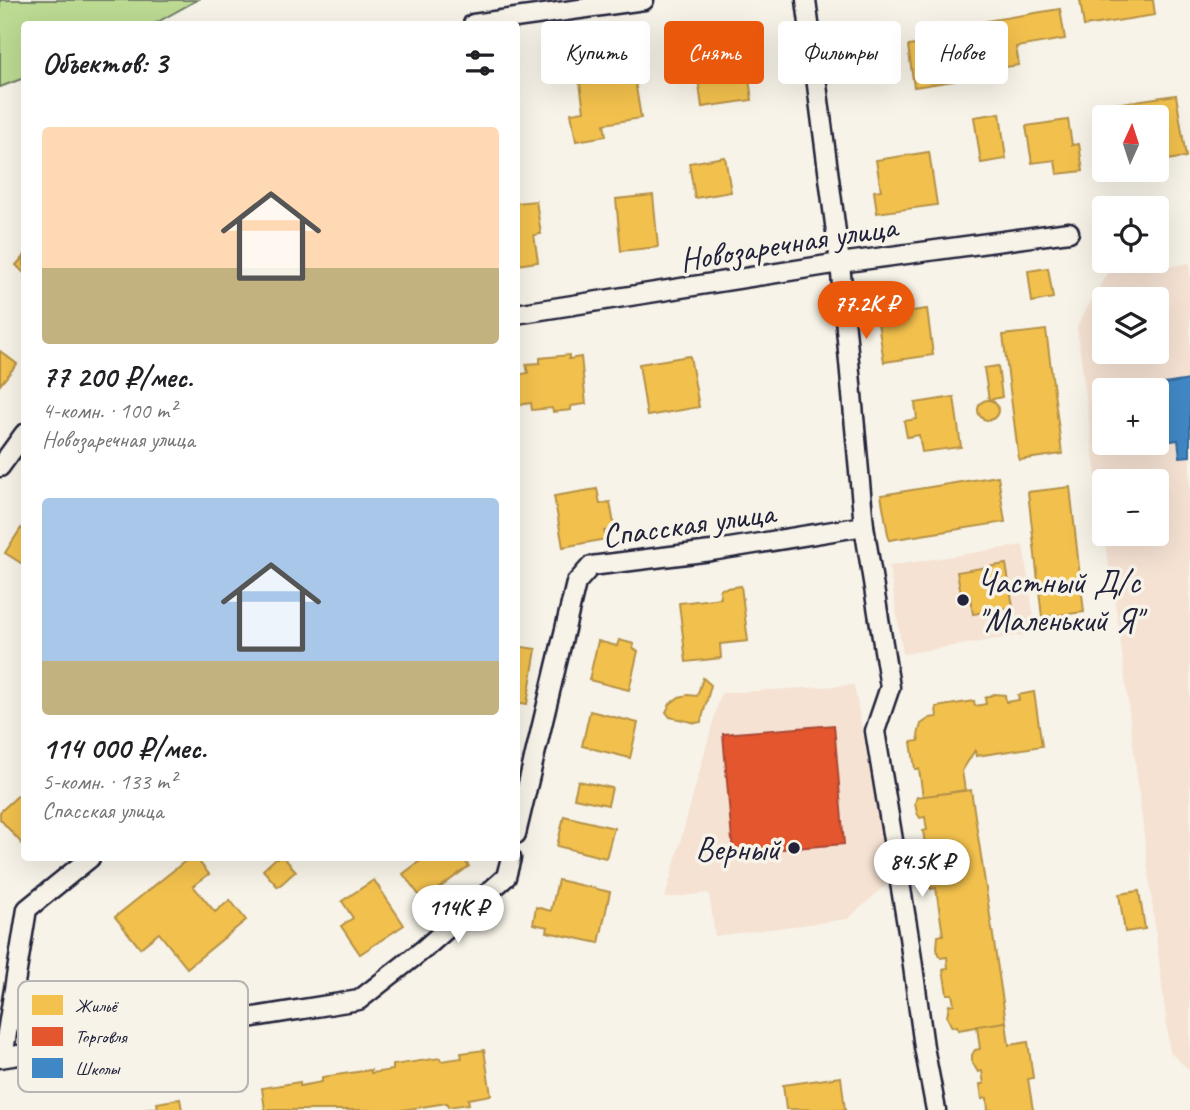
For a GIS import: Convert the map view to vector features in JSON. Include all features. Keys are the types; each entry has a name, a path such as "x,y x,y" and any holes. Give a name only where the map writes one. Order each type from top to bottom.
{"street":[{"path":"494,21 644,0"},
{"path":"806,0 841,263 864,526 890,687 875,731 936,1110"},
{"name":"Новозаречная улица","path":"520,313 841,263 1069,232"},
{"path":"0,467 21,438"},
{"name":"Спасская улица","path":"520,817 576,583 591,566 711,551 864,526"},
{"path":"1,1057 27,909 86,861"},
{"path":"248,1018 359,1000 424,949 506,877 510,861"}],"shaded area":[{"path":"1190,263 1190,1071 1170,1052 1119,628 1105,546 1169,546 1169,469 1095,469 1093,455 1169,455 1169,378 1092,378 1092,445 1077,326 1092,300 1092,364 1169,364 1169,287 1099,287 1107,273 1169,273 1169,267"},
{"name":"Частный Д/с \"Маленький Я\"","path":"1023,545 1036,633 903,654 889,566"},
{"path":"854,685 890,881 848,919 715,936 709,893 665,898 721,693"}],"green space":[{"path":"0,0 197,0 159,21 21,21 21,79 0,87"}],"building: Жильё":[{"path":"1080,0 1153,0 1155,15 1084,26"},
{"path":"1060,9 1065,39 1016,47 1019,65 1008,67 1008,21 986,21"},
{"path":"915,45 915,84 934,84 914,87 908,46"},
{"path":"580,84 635,84 641,118 604,124 606,136 576,141 571,113 584,111"},
{"path":"699,84 750,84 752,100 702,107"},
{"path":"1176,95 1186,157 1169,160 1169,105 1115,104"},
{"path":"1000,113 1006,159 981,163 974,117"},
{"path":"1068,120 1072,145 1079,144 1083,171 1057,174 1055,160 1032,163 1026,126"},
{"path":"929,152 937,205 877,213 874,191 881,190 876,160"},
{"path":"725,157 731,192 695,198 689,163"},
{"path":"653,195 658,247 621,251 616,199"},
{"path":"536,201 541,234 534,235 538,262 520,264 520,203"},
{"path":"1048,268 1053,298 1032,302 1028,271"},
{"path":"927,309 933,355 884,362 877,316"},
{"path":"1046,330 1062,454 1019,460 1003,335"},
{"path":"0,351 17,364 0,385"},
{"path":"569,355 569,359 581,357 586,404 571,406 571,410 553,412 552,408 532,410 531,403 520,405 520,374 528,373 526,364 540,363 540,358"},
{"path":"690,356 699,407 647,416 639,364"},
{"path":"998,366 1002,397 989,400 984,368"},
{"path":"954,397 961,447 922,452 919,435 907,437 904,421 917,419 915,403"},
{"path":"988,400 995,403 998,410 995,417 988,420 981,417 978,410 981,403"},
{"path":"998,476 1005,522 889,540 881,495"},
{"path":"1070,487 1084,612 1042,617 1028,492"},
{"path":"597,489 600,504 610,502 615,530 604,531 606,539 563,547 554,496"},
{"path":"21,528 21,563 5,553"},
{"path":"1006,564 1013,607 973,614 970,597 962,599 957,572"},
{"path":"741,586 748,641 720,644 721,658 686,662 679,603 721,598 720,589"},
{"path":"619,640 634,644 633,649 638,651 629,690 589,680 598,641 617,646"},
{"path":"520,647 536,649 527,704 520,703"},
{"path":"703,678 711,685 701,722 670,717 666,712 670,704 679,697 697,696"},
{"path":"1034,692 1042,746 976,756 975,750 962,771 965,790 923,797 911,742 919,741 921,724 937,717 936,707 974,701 975,706 986,704 985,698 994,694 1005,695 1006,702 1019,700 1018,695"},
{"path":"590,711 638,723 630,758 582,746"},
{"path":"578,781 612,788 608,805 574,798"},
{"path":"971,790 1006,1022 958,1030 957,1026 952,1027 947,1017 949,1005 954,1004 952,994 947,994 943,969 948,968 947,957 941,958 938,954 938,936 943,935 936,888 931,889 926,878 927,867 933,866 931,855 927,856 923,831 927,830 925,817 920,818 915,803 917,797"},
{"path":"21,793 21,843 0,819 0,812"},
{"path":"564,816 614,828 606,858 557,846"},
{"path":"185,861 198,861 209,874 193,886 215,912 230,900 246,920 187,968 159,933 140,948 115,917"},
{"path":"273,861 287,861 296,871 278,887 263,870"},
{"path":"420,861 465,861 469,866 423,900 403,874"},
{"path":"374,880 404,925 360,954 341,926 353,918 342,901"},
{"path":"558,880 610,892 599,943 547,932 548,927 533,924 536,907 551,911"},
{"path":"1139,891 1145,929 1125,932 1119,894"},
{"path":"1006,1022 1009,1045 1028,1042 1033,1078 1028,1079 1033,1110 988,1110 987,1098 982,1099 982,1071 978,1072 972,1062 975,1050 980,1049 977,1026"},
{"path":"484,1050 491,1095 468,1099 469,1104 448,1107 447,1103 402,1110 265,1110 262,1088 300,1082 300,1086 322,1082 322,1077 371,1070 371,1073 393,1070 393,1065 440,1058 441,1061 462,1058 461,1053"},
{"path":"841,1077 845,1110 786,1109 783,1085"},
{"path":"180,1099 182,1110 141,1110 158,1108 157,1103"}],"building: Торговля":[{"path":"834,725 844,844 733,853 723,734"}],"building: Школы":[{"path":"1190,380 1190,456 1180,457 1178,440 1169,441 1169,383"}],"place":[{"name":"Частный Д/с \"Маленький Я\"","path":"963,600"},
{"name":"Верный","path":"794,848"}]}
